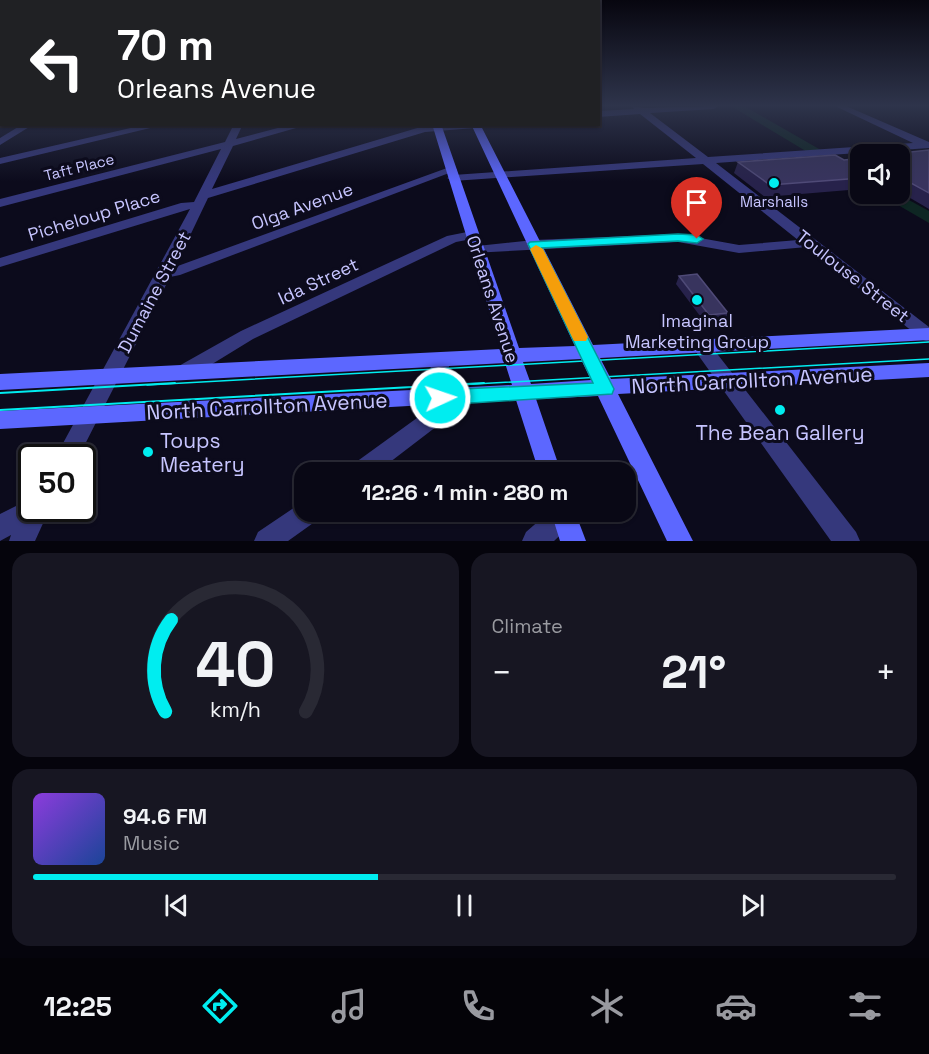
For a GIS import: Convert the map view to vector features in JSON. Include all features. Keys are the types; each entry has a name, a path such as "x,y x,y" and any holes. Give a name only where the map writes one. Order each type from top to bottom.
{"main road":[{"name":"Orleans Avenue","path":"438,131 547,462"},
{"path":"478,131 680,541"},
{"name":"North Carrollton Avenue","path":"0,382 928,335"},
{"name":"North Carrollton Avenue","path":"0,420 524,394 929,370"},
{"path":"566,522 573,541"}],"street":[{"path":"0,142 18,131"},
{"path":"0,161 131,131"},
{"name":"Dumaine Street","path":"73,444 165,272 235,131"},
{"name":"Taft Place","path":"0,203 279,131"},
{"name":"Picheloup Place","path":"0,263 419,131"},
{"name":"Toulouse Street","path":"668,131 928,335"},
{"path":"896,131 927,145"},
{"name":"Olga Avenue","path":"165,272 175,272 452,174 500,174 927,145"},
{"name":"Ida Street","path":"184,372 247,336 452,239 534,244 678,238 739,249 810,243"},
{"path":"702,347 846,541"},
{"path":"373,462 438,414 440,361"},
{"path":"0,528 18,518"},
{"path":"267,541 294,521"},
{"path":"22,541 31,522"},
{"path":"535,541 554,522"}],"green space":[{"path":"773,131 788,131 850,167 850,169 819,159"},
{"path":"910,201 929,211 929,223 896,204 910,204"}],"building":[{"path":"929,150 929,193 910,183 910,152"},
{"path":"835,155 844,160 850,159 850,179 770,185 738,162"},
{"path":"697,274 728,313 709,315 679,276"}],"tram line":[{"path":"147,385 929,342"},
{"path":"457,385 929,359"},
{"path":"0,393 175,383"},
{"path":"0,410 484,383"}],"slow traffic":[{"path":"536,249 580,337"}],"place":[{"name":"Marshalls","path":"774,183"},
{"name":"Imaginal Marketing Group","path":"697,300"},
{"name":"The Bean Gallery","path":"780,410"},
{"name":"Toups Meatery","path":"148,452"}],"route":[{"path":"440,398 605,389 534,244 697,239"}]}
